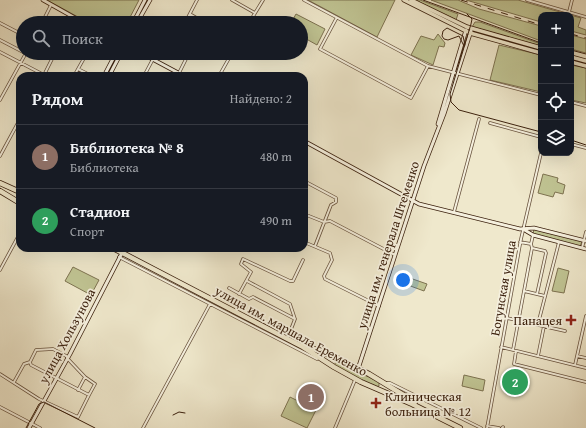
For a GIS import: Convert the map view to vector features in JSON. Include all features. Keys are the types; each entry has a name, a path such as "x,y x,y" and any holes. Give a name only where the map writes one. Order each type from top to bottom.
{"highway":[{"path":"0,183 16,190"},
{"path":"0,191 16,200"},
{"path":"12,198 12,192 16,191"},
{"name":"улица им. маршала Еременко","path":"124,252 210,302 303,347 355,379 412,404 460,428"},
{"name":"улица им. маршала Еременко","path":"124,252 288,337 337,358 383,382 413,401 465,428"},
{"path":"334,367 333,361 337,358"},
{"path":"376,389 381,386 383,382"}],"main road":[{"path":"404,0 467,29"},
{"path":"411,0 471,31 538,52"},
{"path":"471,31 538,47"},
{"path":"574,58 586,61"},
{"path":"574,63 586,66"}],"street":[{"path":"43,0 71,16"},
{"path":"137,16 145,0"},
{"path":"141,16 150,0"},
{"path":"193,16 190,14 198,0"},
{"path":"232,0 255,13"},
{"path":"253,16 263,0"},
{"path":"304,0 336,19 428,66 538,94"},
{"path":"527,0 569,12 572,0"},
{"path":"46,16 51,5"},
{"path":"574,13 586,17"},
{"path":"336,19 320,49 411,98 428,66"},
{"path":"0,23 16,31"},
{"name":"улица им. генерала Штеменко","path":"358,369 438,128 467,29"},
{"name":"улица им. генерала Штеменко","path":"455,73 471,31"},
{"path":"0,40 16,48"},
{"path":"0,52 37,72"},
{"path":"0,100 22,60"},
{"path":"46,72 52,60"},
{"path":"76,72 83,60"},
{"path":"106,72 112,60"},
{"path":"111,72 117,60"},
{"path":"146,72 152,60"},
{"path":"155,60 177,72"},
{"path":"180,72 186,60"},
{"path":"221,72 228,60"},
{"path":"78,69 84,72"},
{"path":"574,103 586,106"},
{"path":"454,212 479,119"},
{"path":"490,122 538,136"},
{"path":"0,156 16,126"},
{"path":"308,143 420,204 523,229 533,235 586,249"},
{"path":"574,145 586,148"},
{"name":"Богунская улица","path":"487,427 520,242 540,156"},
{"path":"308,183 336,198 336,202 331,205 314,246"},
{"path":"308,216 324,222 330,221 337,224 395,255"},
{"path":"523,229 534,228 585,241"},
{"path":"582,248 585,241 586,232"},
{"path":"512,350 532,248 531,244 533,235"},
{"path":"0,270 16,240"},
{"path":"520,242 531,244"},
{"path":"538,324 559,242"},
{"path":"308,244 330,254 332,257 324,276 325,279 379,306"},
{"path":"532,248 545,251 546,253 537,294"},
{"name":"улица Хользунова","path":"29,428 68,358 121,252"},
{"path":"240,294 251,271 241,264 243,259 290,281 293,281 303,260"},
{"path":"247,280 290,304 295,319 288,337"},
{"path":"229,288 249,299 253,297 295,319"},
{"path":"524,291 545,296"},
{"path":"144,428 210,302 317,359"},
{"path":"575,365 586,316"},
{"path":"507,318 565,331"},
{"path":"538,356 544,326"},
{"path":"501,347 586,368"},
{"path":"0,374 14,382 20,388 78,417 95,384 85,377 68,358 53,349 36,350 30,362 24,364 14,382"},
{"path":"516,351 514,364 586,382"},
{"path":"577,356 586,358"},
{"path":"30,362 31,365 56,379 89,395"},
{"path":"78,390 85,377"},
{"path":"335,428 355,379"},
{"path":"383,382 390,383 481,428"},
{"path":"0,407 40,428"},
{"path":"487,427 501,428"}],"green space":[{"path":"47,0 139,0 131,16 76,16"},
{"path":"308,0 395,0 377,37"},
{"path":"415,0 420,0 458,14 456,20"},
{"path":"431,0 458,0 479,9 538,25 538,40"},
{"path":"466,0 518,0 560,12 538,12 538,21"},
{"path":"574,16 581,18 578,27 586,30 586,35 574,32"},
{"path":"308,20 325,29 317,45 308,40"},
{"path":"475,22 480,22 538,43 538,45 472,27"},
{"path":"438,34 445,43 444,47 439,46 433,65 411,55 421,36 434,40"},
{"path":"574,36 586,39 586,53 574,50"},
{"path":"499,45 538,54 538,91 490,80"},
{"path":"574,66 586,68 586,103 574,101"},
{"path":"543,174 558,178 557,182 565,185 563,194 555,192 553,197 538,193"},
{"path":"534,229 582,241 580,247 533,234"},
{"path":"73,267 99,280 91,295 65,281"},
{"path":"558,268 569,271 564,293 552,291"},
{"path":"407,277 427,284 424,291 405,284"},
{"path":"336,361 379,382 379,386 375,387 334,366"},
{"path":"504,374 527,378 529,381 529,386 524,389 503,384 501,380"},
{"path":"464,375 485,380 483,391 462,386"},
{"path":"290,397 316,410 307,428 281,416"}],"tram line":[{"path":"423,0 538,42"},
{"path":"467,14 472,19 450,94 451,102 459,110 538,131"},
{"path":"464,46 459,36 448,40 444,39 442,36 443,31 447,28 463,36 465,45"},
{"path":"574,51 586,54"},
{"path":"574,141 586,145"},
{"path":"26,428 39,404 44,402 95,428"},
{"path":"173,415 179,412 185,413"}],"railway":[{"path":"461,0 538,24"},
{"path":"574,35 586,38"}],"place":[{"name":"Панацея","path":"571,320"},
{"name":"Стадион","path":"515,382"},
{"name":"Библиотека № 8","path":"311,397"},
{"name":"Клиническая больница № 12","path":"376,403"}]}
